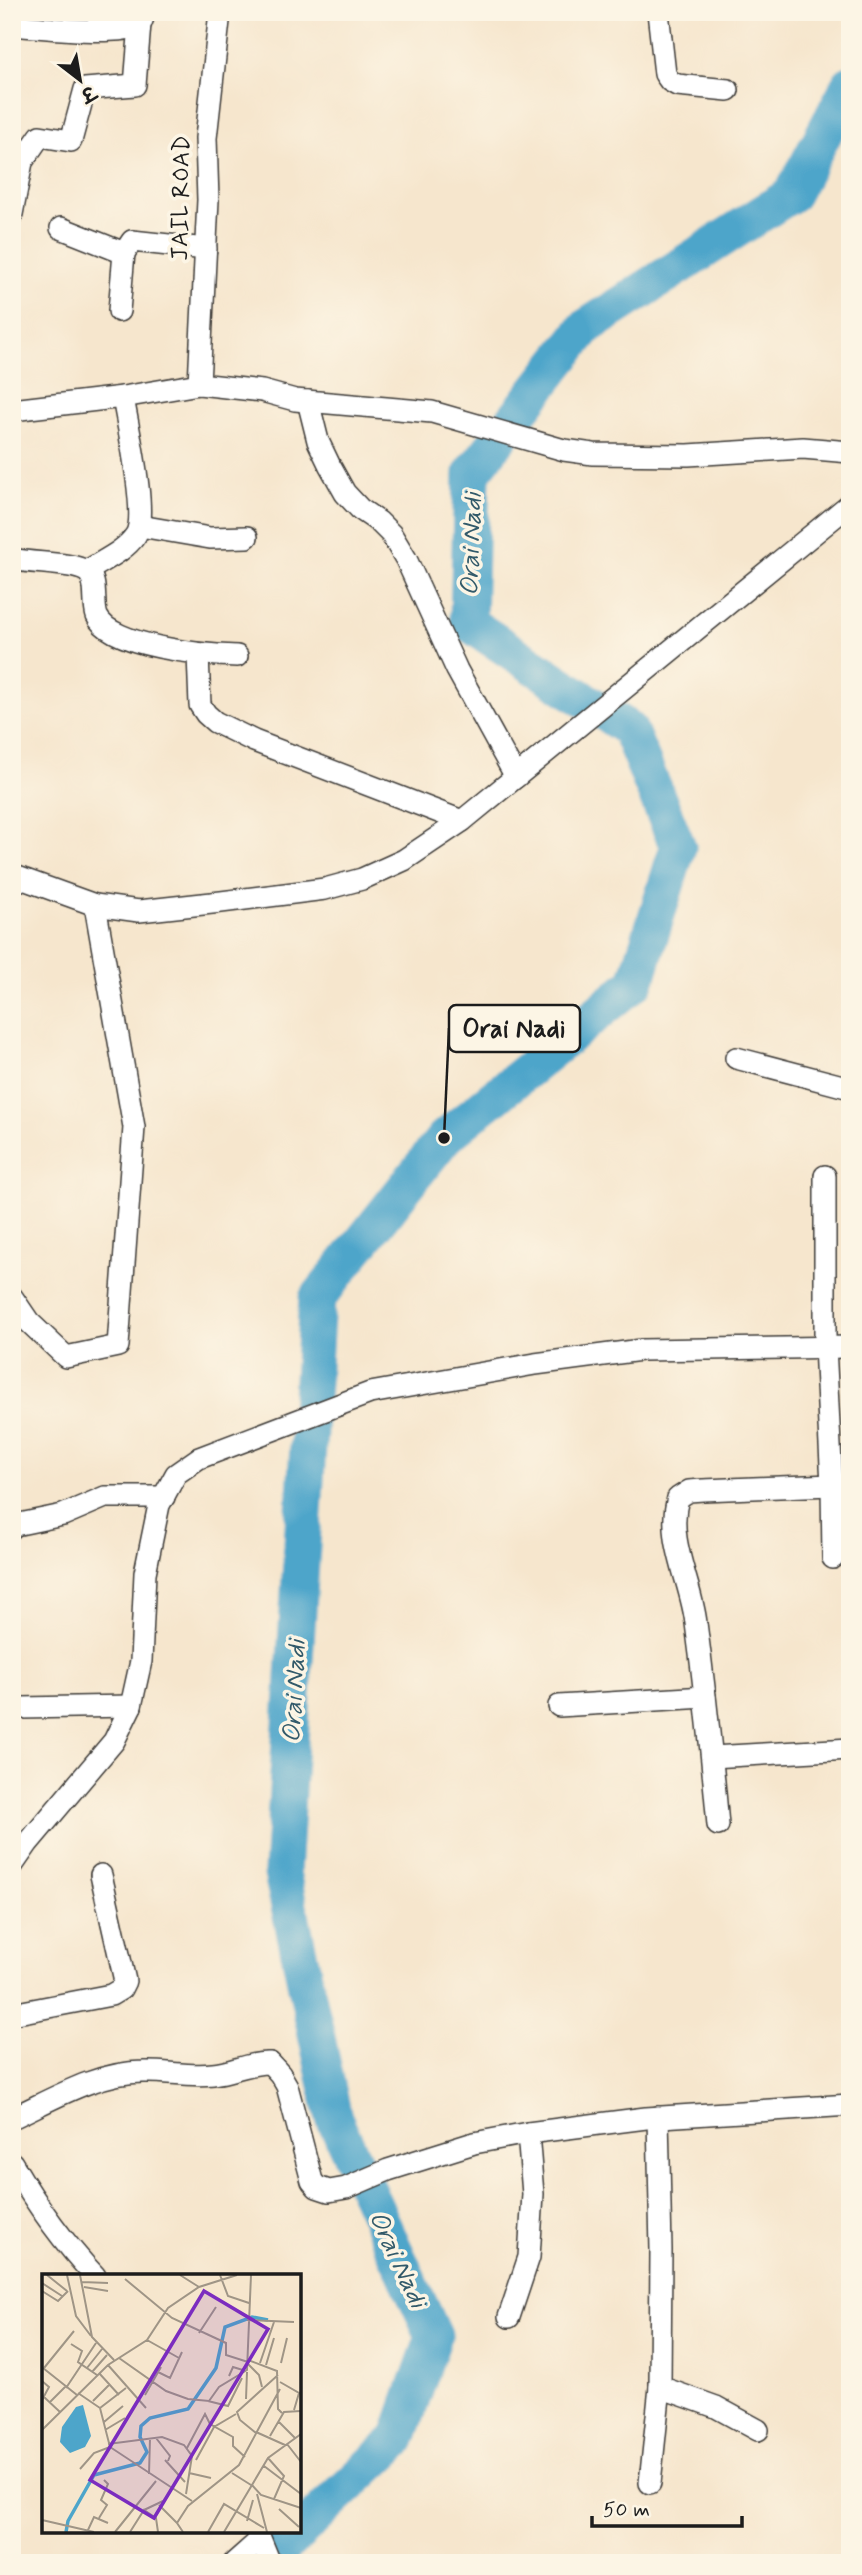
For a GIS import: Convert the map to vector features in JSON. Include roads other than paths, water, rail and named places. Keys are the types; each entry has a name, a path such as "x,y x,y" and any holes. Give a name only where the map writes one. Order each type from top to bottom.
{"street":[{"name":"JAIL ROAD","path":"199,384 208,200 206,138 220,12"},
{"path":"657,12 665,74 670,81 677,85 728,90"},
{"path":"12,25 105,31 130,29 142,18"},
{"path":"12,214 17,160 40,136 71,141 85,89 135,85 142,18"},
{"path":"61,228 124,253"},
{"path":"119,311 124,253 132,241 206,249"},
{"path":"12,410 123,397 199,384 262,391 295,400 432,412 564,450 593,454 688,455 803,449 850,452"},
{"path":"87,571 121,550 135,537 140,526 141,507 123,397"},
{"path":"308,401 318,441 335,475 345,493 360,509 391,534 406,559 457,670 516,777"},
{"path":"12,875 95,905 139,911 326,889 362,878 404,860 462,821 850,503"},
{"path":"140,526 209,538 247,537"},
{"path":"12,559 30,564 72,566 87,571 92,578 93,605 99,620 107,629 160,647 198,654 237,656"},
{"path":"198,654 200,705 206,715 215,722 254,741 462,821"},
{"path":"12,1297 29,1322 66,1357 118,1346 134,1127 95,905"},
{"path":"736,1058 850,1088"},
{"path":"825,1176 825,1346 833,1558"},
{"path":"12,1866 28,1843 114,1741 131,1706 141,1661 145,1573 159,1505 176,1474 199,1458 370,1393 535,1364 641,1350 850,1347"},
{"path":"718,1825 696,1619 679,1556 674,1513 678,1498 689,1491 832,1485"},
{"path":"12,1528 15,1525 64,1516 105,1497 164,1497"},
{"path":"559,1706 705,1697"},
{"path":"21,1708 131,1706"},
{"path":"712,1757 850,1749"},
{"path":"12,2014 111,1995 121,1989 125,1981 102,1875"},
{"path":"12,2118 81,2086 108,2077 141,2071 210,2075 257,2062 270,2063 286,2086 312,2181 317,2187 329,2191 346,2188 388,2170 474,2143 528,2133 657,2117 850,2105"},
{"path":"650,2483 660,2387 661,2250 657,2117"},
{"path":"509,2317 529,2257 533,2194 528,2133"},
{"path":"12,2163 66,2245 93,2274"},
{"path":"660,2387 716,2407 758,2431"},
{"path":"234,2563 263,2546"}],"waterway":[{"name":"Orai Nadi","path":"301,2531 398,2439 434,2336 334,2118 282,1873 317,1299 444,1138 636,982 678,847 629,729 468,623 472,473 586,327 792,194 850,84"},
{"name":"Orai Nadi","path":"267,2563 299,2533"}],"place":[{"name":"Orai Nadi","path":"444,1138"}]}
